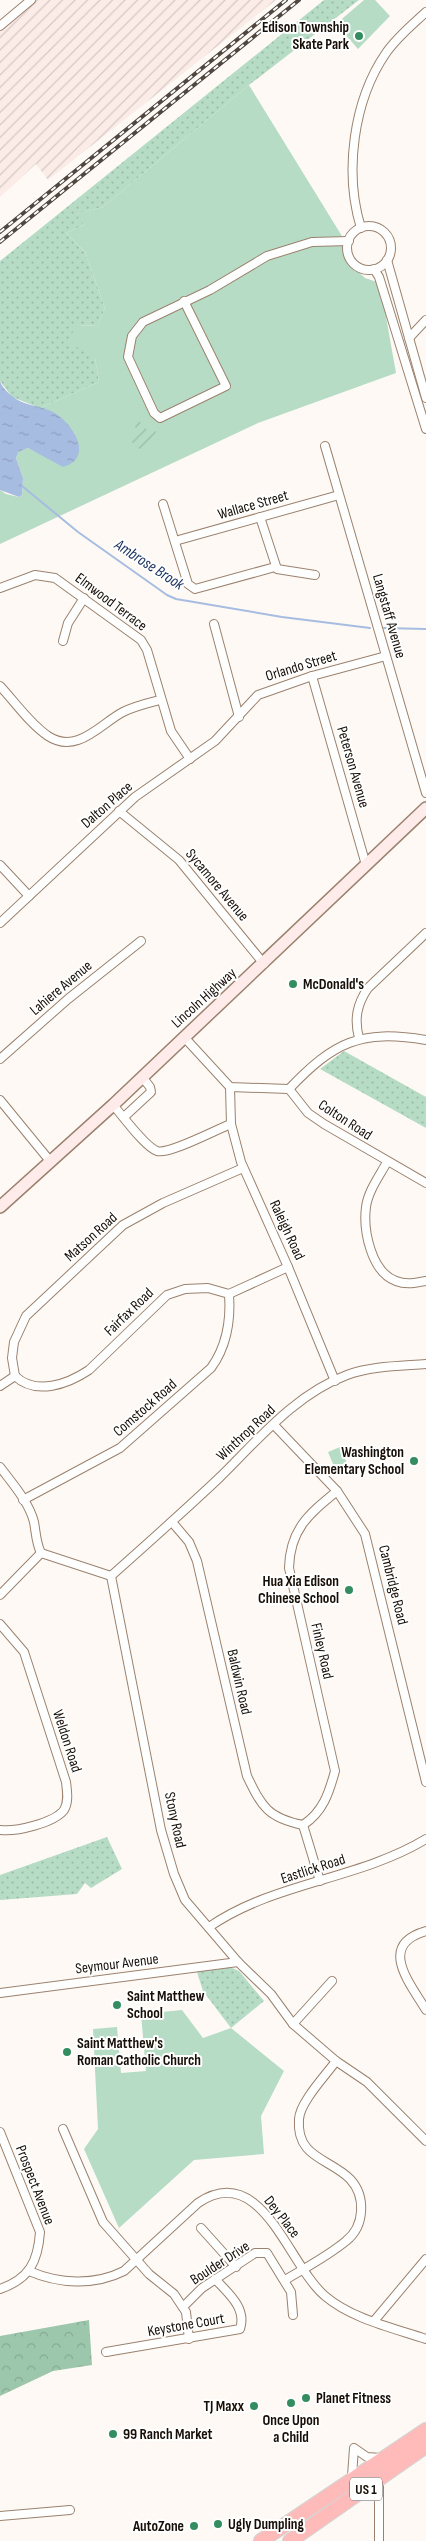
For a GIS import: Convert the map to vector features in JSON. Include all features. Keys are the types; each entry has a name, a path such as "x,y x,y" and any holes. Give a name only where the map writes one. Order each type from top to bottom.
{"highway":[{"name":"US 1","path":"261,2541 426,2430"},
{"name":"US 1","path":"290,2541 307,2535 379,2479 426,2446"}],"main road":[{"name":"Lincoln Highway","path":"0,1207 143,1078 426,808"}],"street":[{"path":"0,26 31,0"},
{"path":"361,228 356,212 354,186 354,156 361,106 377,67 387,52 402,34 426,12"},
{"path":"387,260 374,269 363,268 355,264 349,254 349,241 352,235 361,228 370,226 384,231 391,248 387,260 426,398"},
{"path":"184,301 226,386 160,418 154,413 130,364 130,343 143,322 184,301 210,290 267,256 287,248 312,242 349,241"},
{"path":"374,269 379,277 426,429"},
{"path":"409,338 426,320"},
{"name":"Langstaff Avenue","path":"325,446 426,793"},
{"name":"Wallace Street","path":"174,541 339,495"},
{"path":"163,504 188,584 195,589 275,567 277,569 315,575"},
{"path":"260,517 275,567"},
{"name":"Elmwood Terrace","path":"0,588 27,576 44,575 55,578 141,640 147,650 160,700 171,731 190,759"},
{"path":"63,640 68,623 84,598"},
{"path":"214,624 240,717"},
{"name":"Orlando Street","path":"240,717 258,694 312,676 386,656"},
{"name":"Peterson Avenue","path":"312,676 366,865"},
{"path":"0,686 40,730 59,740 71,741 87,737 122,713 160,700"},
{"name":"Dalton Place","path":"0,923 135,797 215,741 240,717"},
{"name":"Sycamore Avenue","path":"119,811 179,860 264,964"},
{"path":"0,865 29,896"},
{"path":"359,1038 355,1023 361,998 368,988 426,933"},
{"name":"Lahiere Avenue","path":"0,1059 68,999 141,941"},
{"path":"184,1037 230,1087 289,1089 334,1050 359,1038 394,1036 426,1040"},
{"path":"124,1116 151,1092 150,1087 143,1078"},
{"name":"Raleigh Road","path":"230,1087 231,1124 243,1168 288,1267 335,1381"},
{"name":"Colton Road","path":"289,1089 308,1113 352,1143 426,1184"},
{"path":"0,1100 50,1161"},
{"path":"113,1106 149,1146 162,1151 231,1124"},
{"path":"387,1162 366,1206 366,1238 371,1253 390,1278 406,1284 426,1281"},
{"name":"Matson Road","path":"15,1376 12,1358 14,1342 26,1316 123,1225 162,1203 243,1168"},
{"path":"229,1294 288,1267"},
{"name":"Fairfax Road","path":"15,1376 24,1384 58,1385 78,1377 89,1370 167,1295 185,1289 208,1288 229,1294"},
{"name":"Comstock Road","path":"23,1500 120,1448 211,1368 220,1356 227,1335 229,1294"},
{"name":"Winthrop Road","path":"111,1576 172,1522 274,1424 305,1397 335,1381 362,1371 426,1364"},
{"path":"0,1386 15,1376"},
{"name":"Cambridge Road","path":"274,1424 337,1491 365,1534 372,1554 426,1782"},
{"path":"0,1467 23,1500 34,1521 36,1543 41,1553 111,1576"},
{"name":"Finley Road","path":"303,1825 314,1818 324,1804 335,1771 289,1568 289,1555 294,1534 313,1510 337,1491"},
{"name":"Baldwin Road","path":"172,1522 188,1542 197,1561 247,1776 260,1804 286,1821 303,1825"},
{"path":"0,1595 41,1553"},
{"name":"Stony Road","path":"111,1576 162,1830 174,1874 185,1900 238,1962 271,1994 293,2024 336,2061 367,2082 426,2141"},
{"name":"Weldon Road","path":"0,1624 24,1652 66,1782 67,1796 66,1804 58,1815 25,1829 0,1830"},
{"path":"303,1825 320,1881"},
{"name":"Eastlick Road","path":"209,1927 242,1906 385,1861 426,1839"},
{"path":"426,1931 405,1941 399,1952 402,1971 426,2010"},
{"name":"Seymour Avenue","path":"0,1992 238,1962"},
{"path":"293,2024 332,1981"},
{"path":"285,2280 348,2240 358,2227 362,2213 360,2197 355,2185 348,2178 312,2154 299,2131 299,2116 305,2104 336,2061"},
{"path":"62,2130 102,2222 150,2274 174,2294 183,2307 189,2338"},
{"name":"Prospect Avenue","path":"0,2132 40,2232 39,2247 29,2271"},
{"name":"Dey Place","path":"29,2271 50,2280 111,2278 124,2271 198,2203 211,2194 229,2192 242,2195 260,2208 324,2296 355,2314 426,2340"},
{"path":"201,2228 236,2267"},
{"name":"Boulder Drive","path":"183,2307 202,2288 255,2253 267,2253 291,2292 293,2315"},
{"path":"374,2321 426,2259"},
{"path":"0,2289 12,2284 29,2271"},
{"name":"Keystone Court","path":"106,2352 238,2330 241,2327 243,2318 237,2304 215,2279"},
{"path":"348,2482 352,2476 354,2448 371,2458 386,2456"},
{"path":"379,2479 379,2541"},
{"path":"0,2516 70,2510"}],"shaded area":[{"path":"33,0 276,0 48,180 36,164 0,197 0,27"}],"green space":[{"path":"324,0 359,0 249,85 103,207 77,214 84,225 66,233 85,252 105,308 98,325 77,326 95,358 99,382 40,408 12,397 0,381 0,261"},
{"name":"Edison Township Skate Park","path":"364,0 375,0 390,16 358,49 336,24"},
{"path":"249,85 345,241 346,261 365,278 380,283 396,373 258,423 0,544 0,490 6,494 19,497 22,495 23,478 16,458 17,452 28,448 34,451 75,434 57,416 40,408 99,382 95,358 67,341 77,326 98,325 105,308 85,252 66,233 84,225 76,214 103,207"},
{"path":"139,420 146,428 156,431 154,444 144,450 137,448 130,440 134,437 136,429 134,423"},
{"path":"344,1051 426,1097 426,1128 320,1069"},
{"path":"340,1447 348,1466 336,1471 328,1452"},
{"path":"107,1837 122,1869 91,1888 85,1883 77,1894 0,1900 0,1875"},
{"path":"230,1967 239,1971 264,2001 231,2028 203,1991 197,1972"},
{"path":"182,2010 203,2038 231,2028 284,2071 261,2116 264,2154 194,2160 119,2228 84,2149 98,2129 93,2029 117,2027 121,2073 146,2071 141,2014"},
{"path":"89,2320 92,2365 53,2371 0,2396 0,2336"}],"water":[{"path":"0,381 7,391 17,399 26,404 51,411 59,416 73,431 79,448 78,456 73,462 63,467 28,448 18,452 16,458 23,478 22,495 19,497 0,490"}],"waterway":[{"name":"Ambrose Brook","path":"22,486 78,532 167,595 176,599 282,617 370,628"},
{"name":"Ambrose Brook","path":"384,628 426,629"}],"railway":[{"path":"0,232 286,0"},
{"path":"0,242 299,0"}],"place":[{"name":"Edison Township Skate Park","path":"359,36"},
{"name":"McDonald's","path":"293,984"},
{"name":"Washington Elementary School","path":"414,1461"},
{"name":"Hua Xia Edison Chinese School","path":"349,1590"},
{"name":"Saint Matthew School","path":"117,2005"},
{"name":"Saint Matthew's Roman Catholic Church","path":"67,2052"},
{"name":"Planet Fitness","path":"306,2398"},
{"name":"Once Upon a Child","path":"291,2403"},
{"name":"TJ Maxx","path":"254,2406"},
{"name":"99 Ranch Market","path":"113,2434"},
{"name":"Ugly Dumpling","path":"218,2524"},
{"name":"AutoZone","path":"194,2526"}]}
